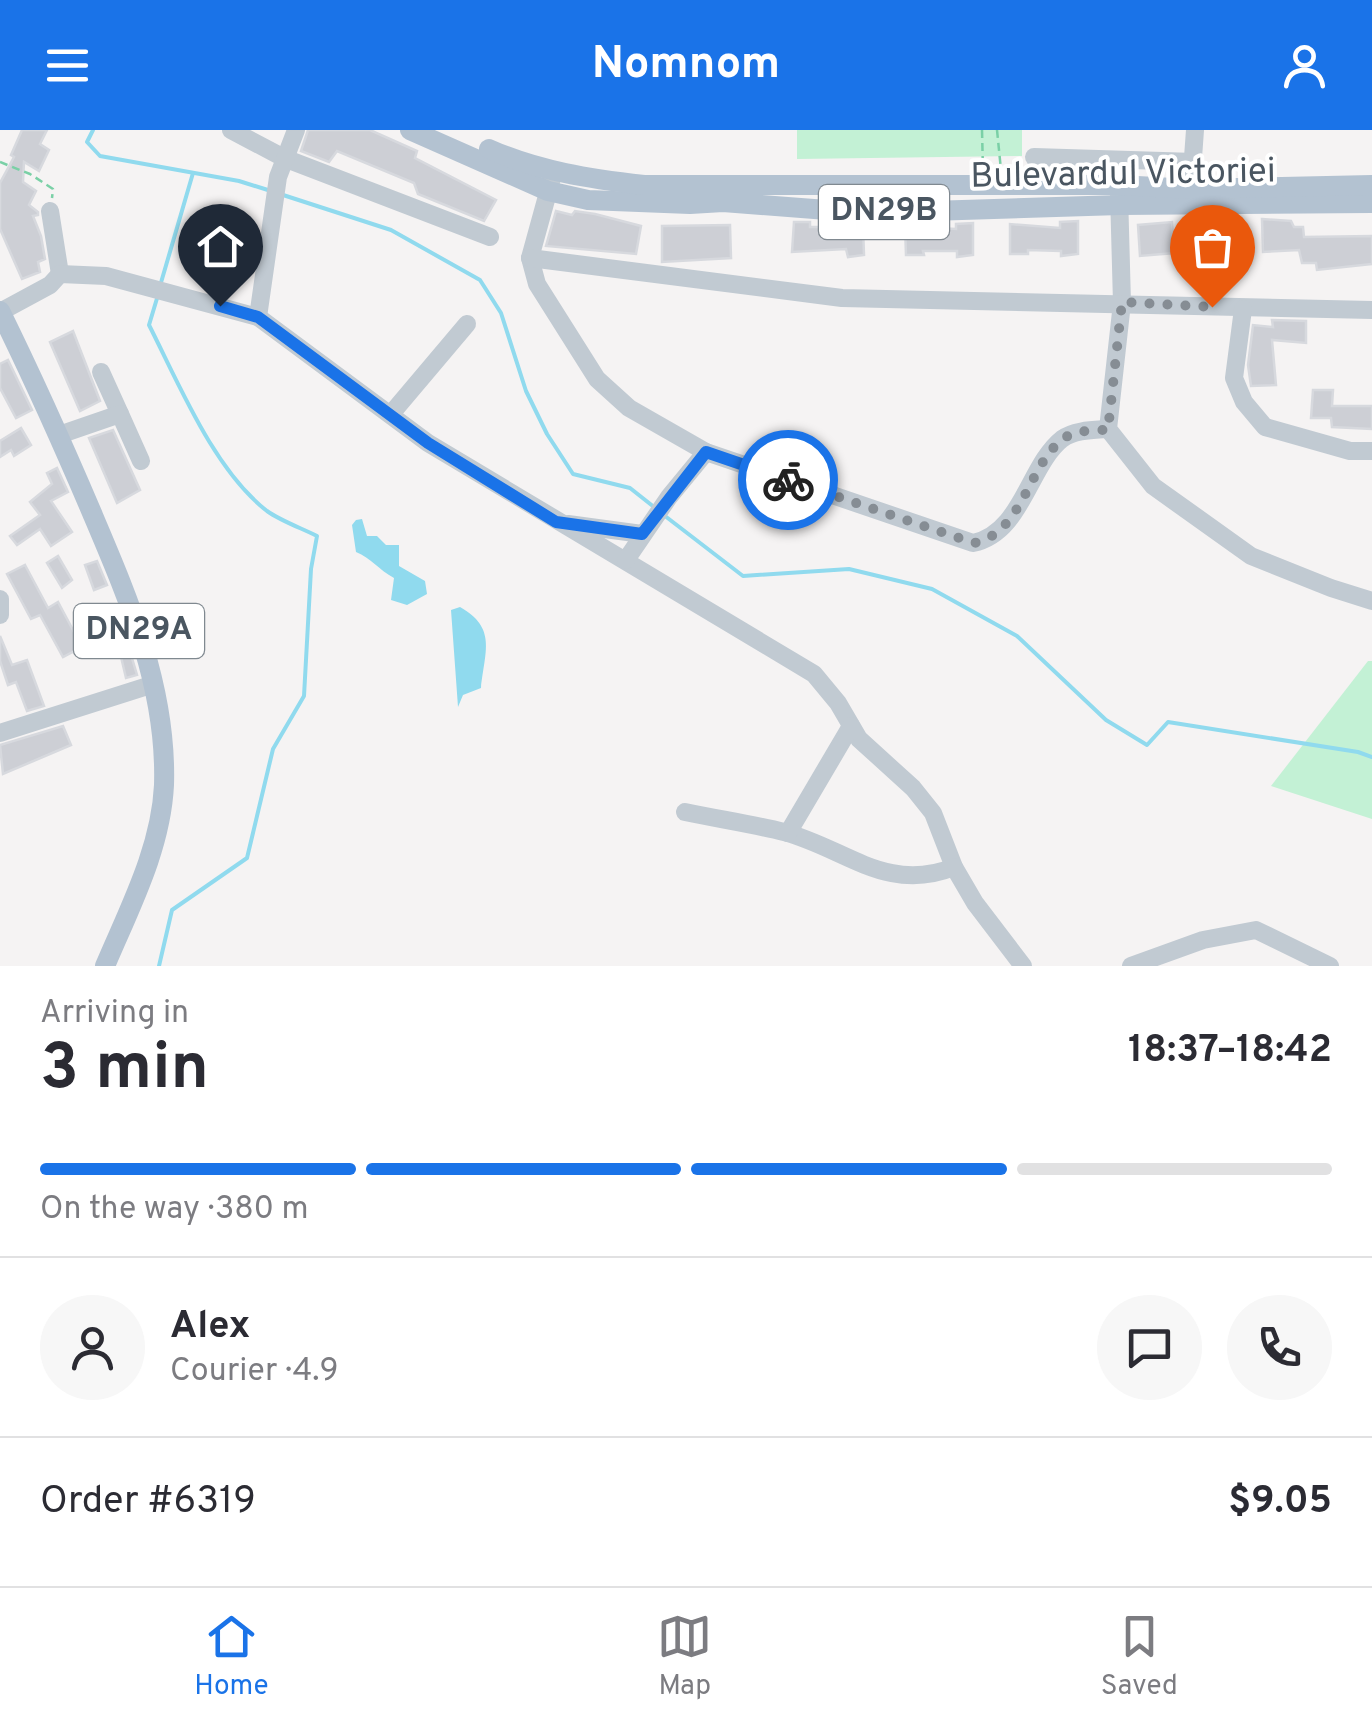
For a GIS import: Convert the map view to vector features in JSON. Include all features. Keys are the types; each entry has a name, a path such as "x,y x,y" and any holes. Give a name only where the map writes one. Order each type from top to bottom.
{"main road":[{"name":"Bulevardul Victoriei","path":"410,130 551,180 644,185 993,187 1372,203"},
{"name":"Bulevardul Victoriei","path":"445,130 588,200 723,202 866,213 1119,195"},
{"name":"Bulevardul Victoriei","path":"1190,197 1372,185"},
{"name":"DN29A","path":"0,311 59,435 132,610 161,723 164,787 156,839 104,966"}],"street":[{"path":"231,130 284,158 490,237"},
{"path":"258,317 278,177 296,130"},
{"path":"1190,197 1195,130"},
{"path":"1034,157 1194,162"},
{"path":"551,180 530,258 537,284 597,379 629,408 706,452 974,543 987,540 1008,520 1061,440 1092,430 1108,430"},
{"path":"1119,195 1122,302 1108,430 1152,486 1251,556 1330,588 1372,600"},
{"path":"50,211 60,274"},
{"path":"530,258 842,298 1372,310"},
{"path":"60,274 106,276 258,317 428,443 814,674 838,703 859,739 913,788 933,814 954,867 974,903 1023,966"},
{"path":"0,311 50,285 60,274"},
{"path":"1242,309 1234,378 1244,402 1265,427 1350,450 1372,451"},
{"path":"391,414 467,324"},
{"path":"101,372 141,461"},
{"path":"59,435 120,414"},
{"path":"626,560 706,452"},
{"path":"556,522 642,534"},
{"path":"0,599 0,614"},
{"path":"0,733 154,684"},
{"path":"788,833 850,726"},
{"path":"685,812 788,833 866,866 904,877 934,875 954,867"},
{"path":"1131,966 1203,940 1256,930 1330,966"}],"path":[{"path":"982,130 993,187"},
{"path":"993,187 997,130"},
{"path":"0,162 53,189 50,211"}],"green space":[{"path":"797,130 1022,130 1022,156 797,159"},
{"path":"1368,661 1372,661 1372,819 1271,786"}],"water":[{"path":"362,519 367,536 377,536 386,545 399,545 399,566 425,581 427,594 407,605 391,600 394,578 356,552 352,525"},
{"path":"460,607 479,623 486,652 481,688 463,695 458,707 451,610"}],"building":[{"path":"22,130 47,130 40,144 49,150 39,171 24,162 23,182 36,191 29,205 38,212 33,216 45,259 38,262 40,272 22,279 0,229 0,183"},
{"path":"308,130 370,130 417,151 415,158 496,200 484,221 418,194 414,183 337,151 329,162 301,151"},
{"path":"556,211 595,214 641,226 636,254 546,246"},
{"path":"1262,219 1291,221 1294,227 1303,227 1304,237 1372,236 1372,264 1317,270 1316,263 1302,263 1299,250 1263,252"},
{"path":"1078,221 1078,254 1061,256 1061,251 1028,250 1028,254 1010,254 1010,224 1060,228 1060,222"},
{"path":"794,222 810,222 810,227 863,227 864,255 848,257 846,249 792,252"},
{"path":"1172,222 1174,253 1140,256 1138,225"},
{"path":"973,223 973,255 957,257 957,251 923,251 924,255 906,255 905,226 956,229 956,224"},
{"path":"730,225 731,258 662,262 662,226"},
{"path":"1272,320 1306,321 1306,343 1272,340 1276,385 1251,386 1248,365 1253,325 1273,327"},
{"path":"73,331 100,401 80,411 50,342"},
{"path":"8,360 32,410 16,418 0,388 0,364"},
{"path":"1313,390 1333,390 1332,406 1372,406 1372,429 1332,427 1331,418 1311,418"},
{"path":"21,428 31,445 14,456 11,450 0,457 0,441"},
{"path":"113,430 140,490 117,503 89,438"},
{"path":"57,468 68,492 51,501 72,532 51,546 40,529 17,545 10,536 40,515 30,502 52,484 47,473"},
{"path":"58,556 72,580 62,588 47,563"},
{"path":"97,561 107,585 94,590 85,565"},
{"path":"25,565 48,608 58,602 82,647 63,657 40,615 31,619 7,574"},
{"path":"122,625 137,675 126,678 114,627"},
{"path":"0,636 12,665 27,660 44,706 27,711 16,682 8,685 0,661"},
{"path":"63,726 71,745 3,774 0,745"}],"waterway":[{"path":"93,130 87,142 100,156 239,181 271,191"},
{"path":"160,286 193,173"},
{"path":"280,194 391,230 480,280 501,313 526,391 573,474 630,488 654,507"},
{"path":"158,295 149,325 214,450 248,494 267,511 317,536 311,569 304,696 273,749 247,858 172,910 159,966"},
{"path":"665,516 743,576 849,569 932,589 1017,636 1106,720 1147,745 1168,722 1372,757"}],"way so far":[{"path":"788,480 974,543 987,540 1008,520 1061,440 1072,434 1108,430 1122,302 1212,307"}],"route":[{"path":"220,306 258,317 428,443 556,522 642,534 706,452 788,480"}]}
